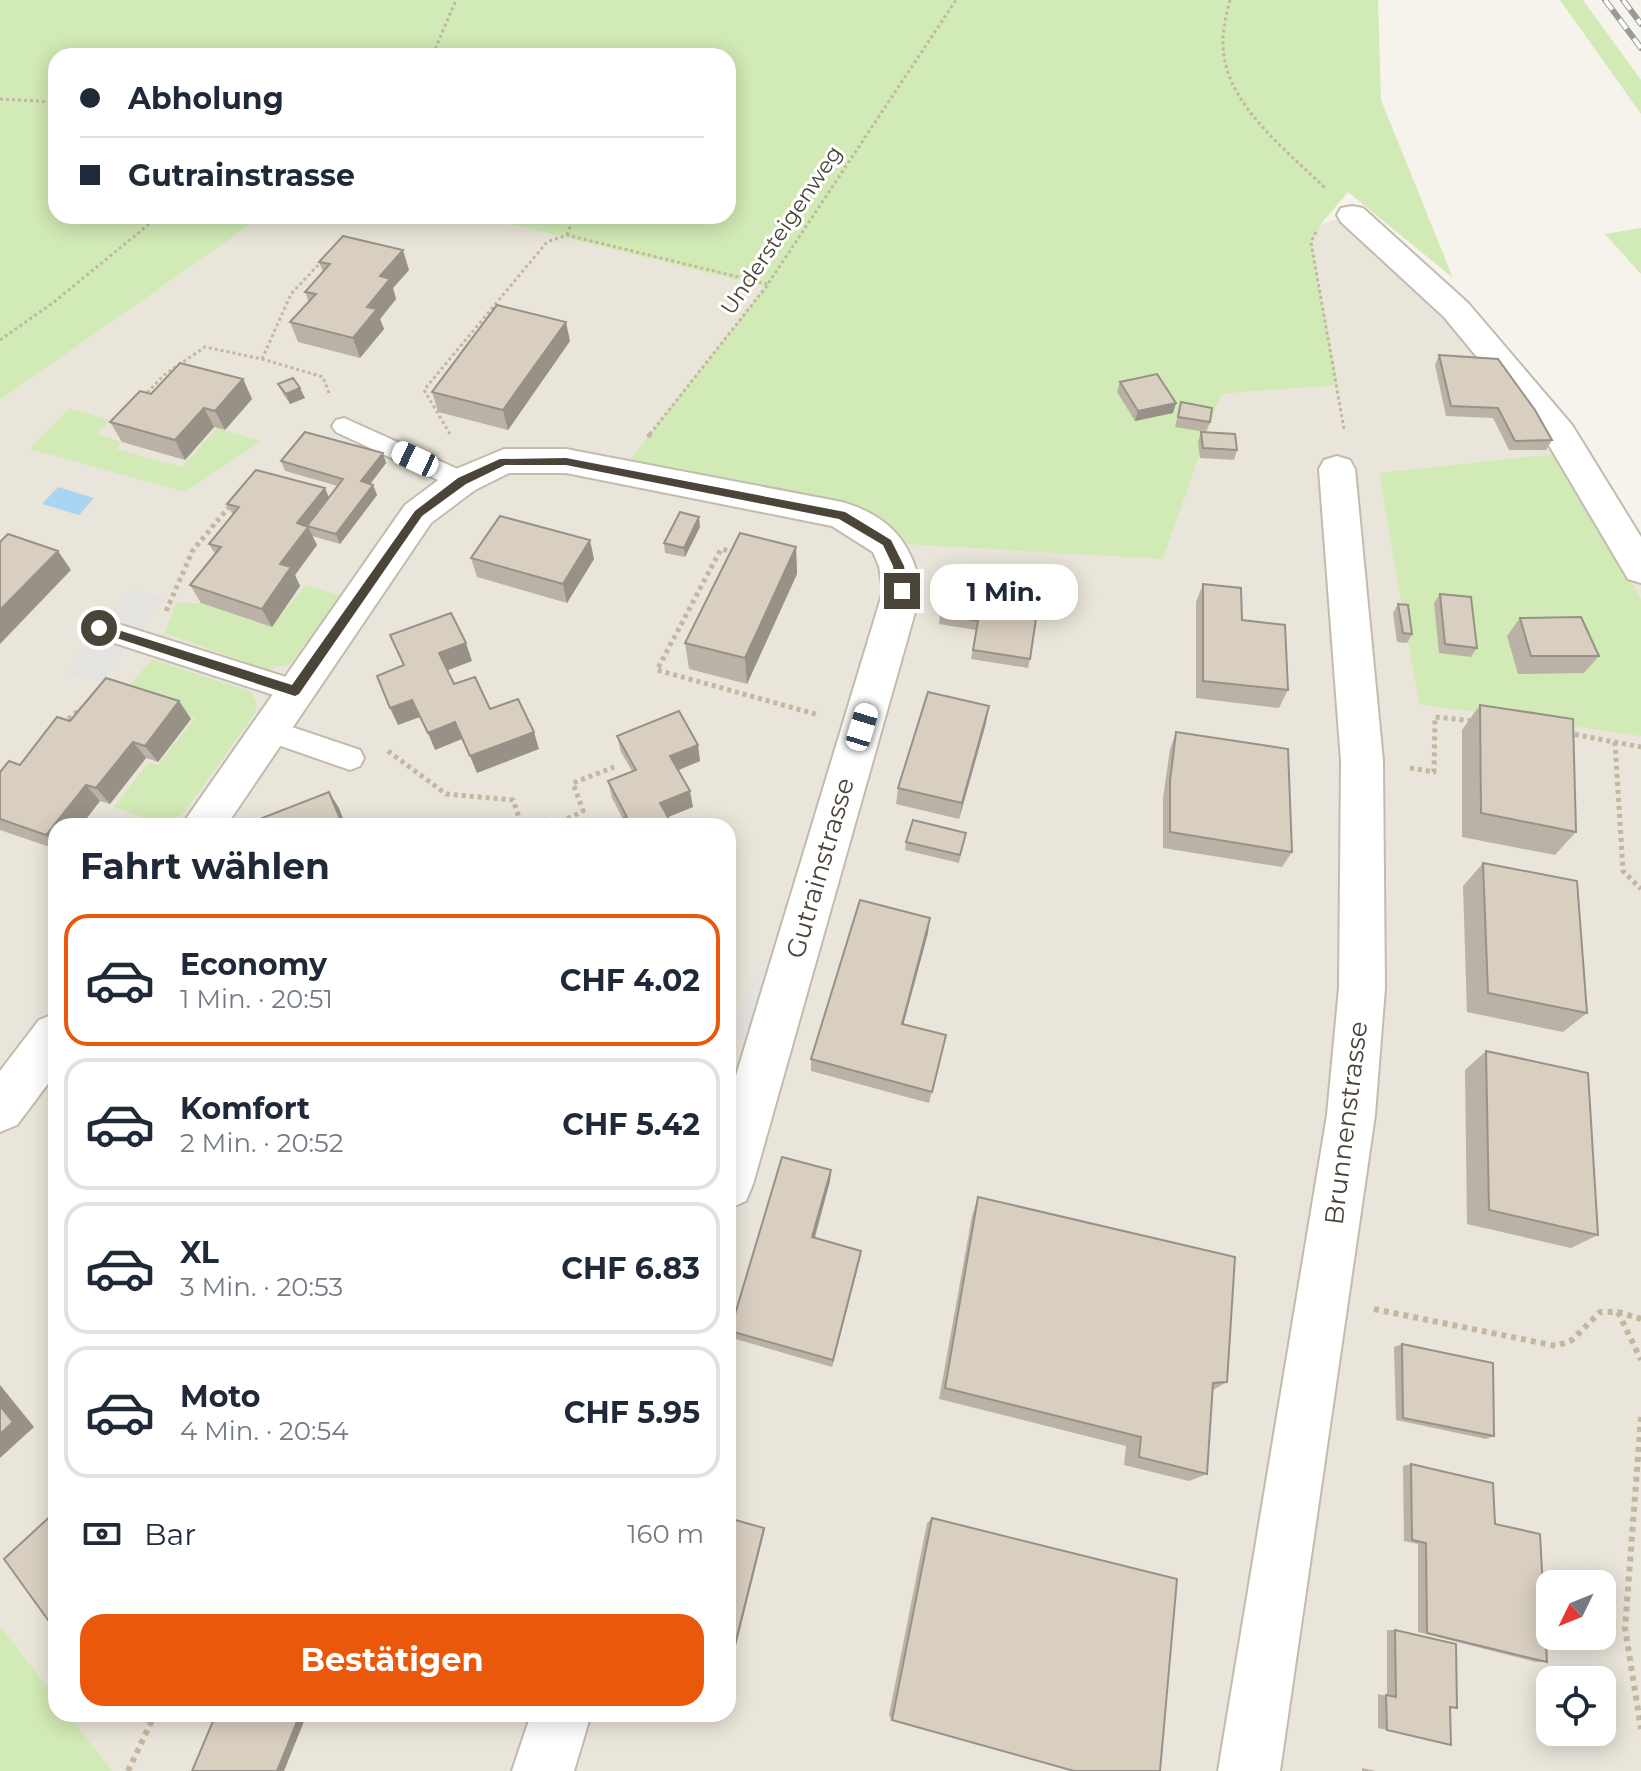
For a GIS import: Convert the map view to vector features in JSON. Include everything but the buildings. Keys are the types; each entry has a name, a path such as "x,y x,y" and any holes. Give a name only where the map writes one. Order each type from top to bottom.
{"street":[{"path":"1352,215 1456,310 1560,434 1641,569"},
{"name":"Gutrainstrasse","path":"208,818 418,514 468,478 504,461 566,461 842,515 887,543 898,566 902,591 736,1153"},
{"name":"Brunnenstrasse","path":"1249,1771 1351,1115 1362,988 1362,761 1337,469"},
{"path":"0,1109 48,1046"},
{"path":"543,1771 558,1722"}],"lane":[{"path":"344,426 468,478"},
{"path":"99,628 295,691"},
{"path":"268,730 350,758"}],"path":[{"path":"436,48 456,0"},
{"name":"Understeigenweg","path":"622,470 767,284 956,0"},
{"path":"1230,0 1225,19 1224,60 1244,102 1326,188"},
{"path":"0,99 48,102"},
{"path":"1337,469 1346,440 1311,242 1321,224 1352,215"},
{"path":"0,340 54,302 149,224"},
{"path":"567,235 571,224"},
{"path":"468,478 424,390 547,242 567,235 767,284"},
{"path":"262,359 291,294 322,261"},
{"path":"139,402 164,375 205,347 262,359 323,377 344,426"},
{"path":"150,645 193,550 242,491"},
{"path":"740,553 721,549 657,670 862,727"},
{"path":"692,604 704,608"},
{"path":"54,731 87,704"},
{"path":"1408,768 1434,772 1435,717 1481,722"},
{"path":"1557,731 1641,747"},
{"path":"1615,742 1623,871 1641,889"},
{"path":"378,743 446,794 513,800 521,818"},
{"path":"569,818 583,811 573,783 614,767"},
{"path":"1323,1293 1369,1307 1544,1345 1566,1344 1600,1312 1618,1312 1641,1319"},
{"path":"1618,1312 1641,1360"},
{"path":"1641,1417 1625,1628 1641,1729"},
{"path":"128,1771 151,1722"}],"shaded area":[{"path":"1352,215 1456,310 1641,569 1641,1771 0,1771 0,400 252,224 511,224 766,287 623,470 1163,559 1221,394 1337,385 1311,242 1321,224"},
{"path":"131,588 167,598 101,682 64,672"},
{"path":"755,969 773,973 752,1043 736,1039 736,1029"}],"green space":[{"path":"0,0 1378,0 1381,100 1453,278 1348,192 1321,224 1311,242 1338,385 1221,394 1163,559 887,543 842,515 622,470 765,287 511,224 736,224 736,48 48,48 48,224 252,224 0,400"},
{"path":"1560,0 1583,0 1641,80 1641,114"},
{"path":"1641,228 1641,274 1605,234"},
{"path":"69,408 109,420 97,434 122,442 116,449 182,467 217,428 261,441 185,492 30,449"},
{"path":"1555,454 1641,599 1641,736 1419,704 1379,473"},
{"path":"305,585 342,596 290,664 266,669 165,633 176,603 201,603 272,627"},
{"path":"152,659 251,692 256,701 256,712 182,815 176,818 144,818 114,807 148,763 158,765 195,718 124,692"},
{"path":"0,1626 48,1688 48,1722 74,1722 112,1771 0,1771"}],"water":[{"path":"58,487 94,498 79,515 42,504"}],"railway":[{"path":"1605,0 1641,48"},
{"path":"1623,0 1641,24"}],"route":[{"path":"99,628 295,691 418,514 462,481 504,461 566,461 842,515 887,543 898,566 902,591"}]}
